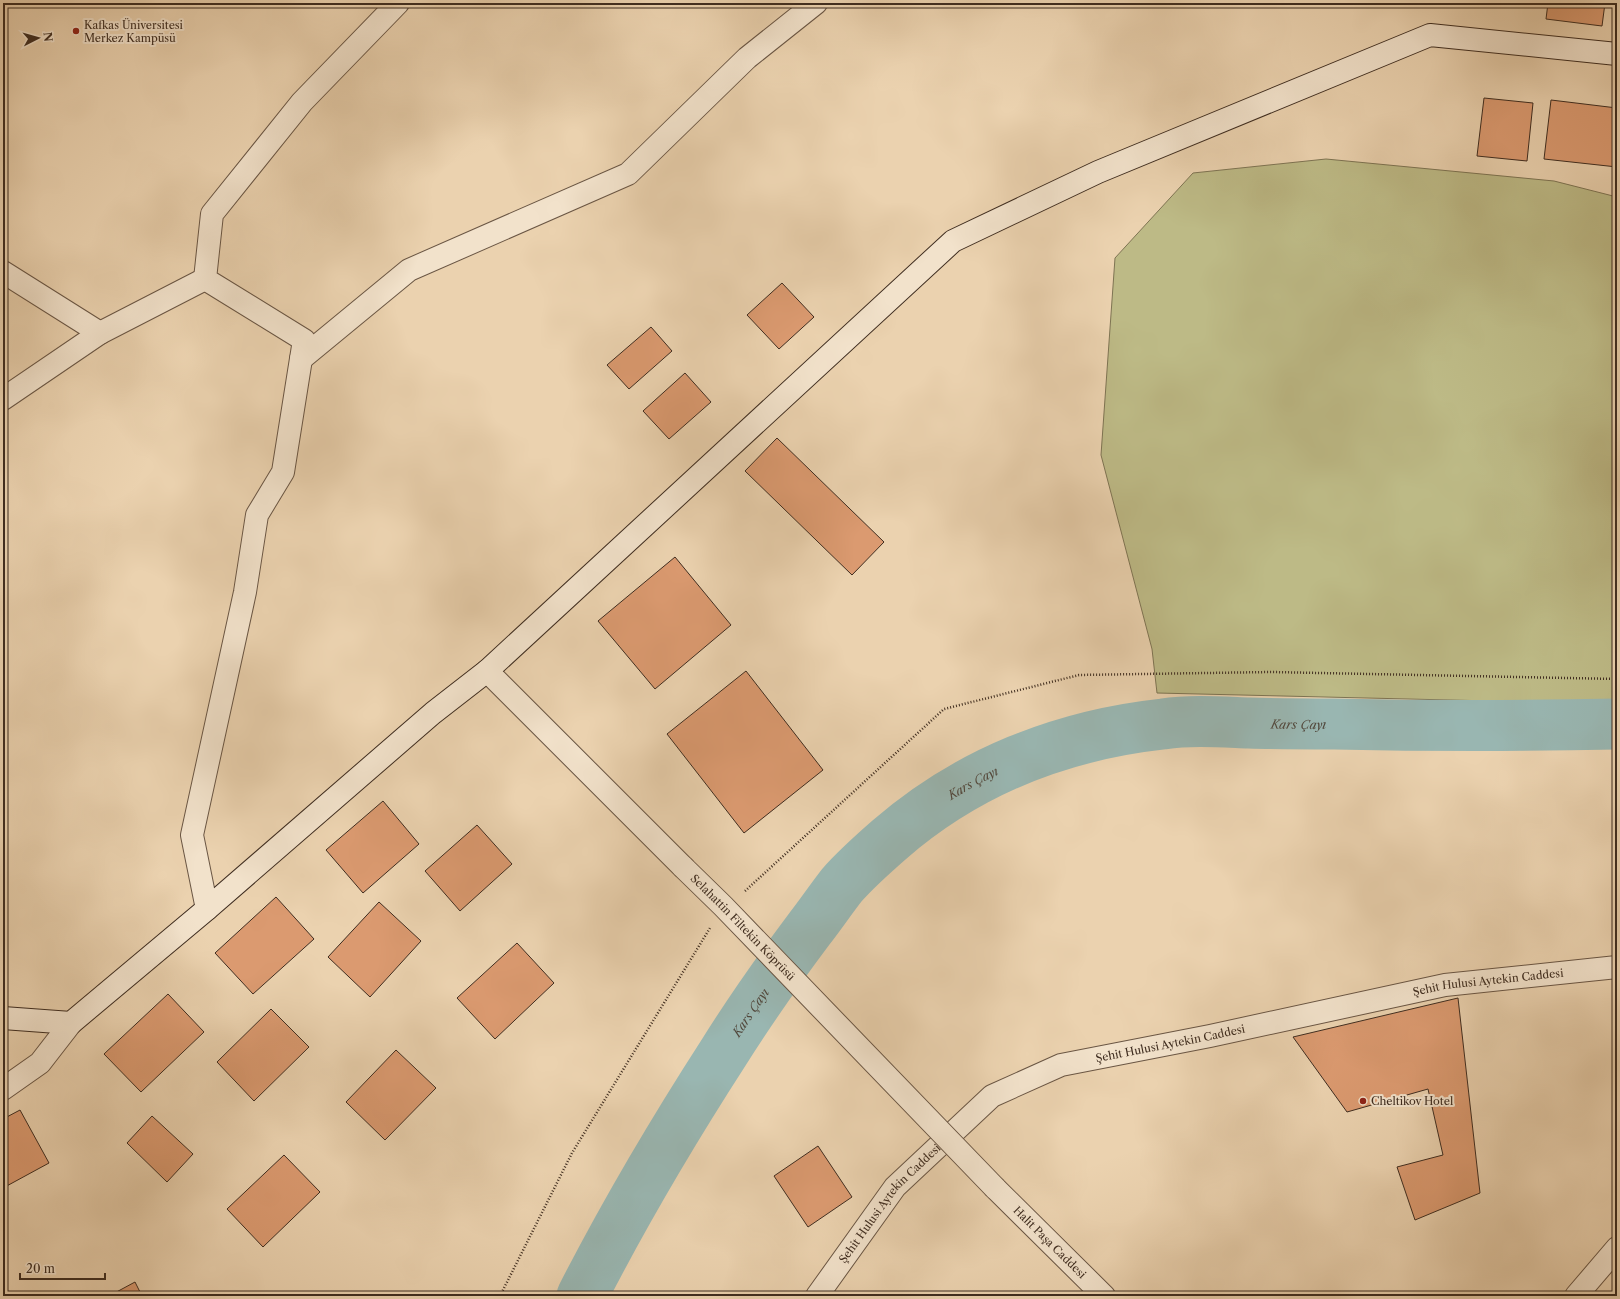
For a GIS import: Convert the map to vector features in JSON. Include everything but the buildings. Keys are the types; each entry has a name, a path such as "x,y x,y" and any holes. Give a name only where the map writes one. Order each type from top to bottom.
{"street":[{"path":"205,279 212,214 302,102 398,3"},
{"path":"301,359 409,270 628,174 747,58 816,3"},
{"path":"3,1089 40,1063 71,1023 207,910 433,713 487,671 953,242 1098,172 1430,35 1617,54"},
{"path":"3,272 100,333"},
{"path":"3,399 100,333 205,279"},
{"path":"205,279 304,340 283,472 258,515 245,592 192,835 207,910"},
{"name":"Selahattin Filtekin Köprüsü","path":"487,671 729,912 995,1188"},
{"name":"Şehit Hulusi Aytekin Caddesi","path":"817,1296 895,1187 992,1096 1061,1065 1210,1036 1445,985 1617,967"},
{"path":"3,1018 71,1023"},
{"name":"Halit Paşa Caddesi","path":"995,1188 1104,1296"},
{"path":"1576,1296 1617,1248"}],"path":[{"path":"740,896 944,709 1079,675 1271,672 1617,679"},
{"path":"500,1296 572,1153 712,924"}],"shaded area":[{"path":"1326,159 1554,181 1617,197 1617,704 1157,693 1152,649 1101,455 1115,258 1193,173"}],"waterway":[{"name":"Kars Çayı","path":"582,1296 632,1203 705,1082 766,989 842,885 859,867 889,840 919,816 983,776 1052,748 1089,737 1125,729 1185,722 1440,725 1617,724"}],"place":[{"name":"Kafkas Üniversitesi Merkez Kampüsü","path":"76,31"},
{"name":"Cheltikov Hotel","path":"1363,1101"}]}
